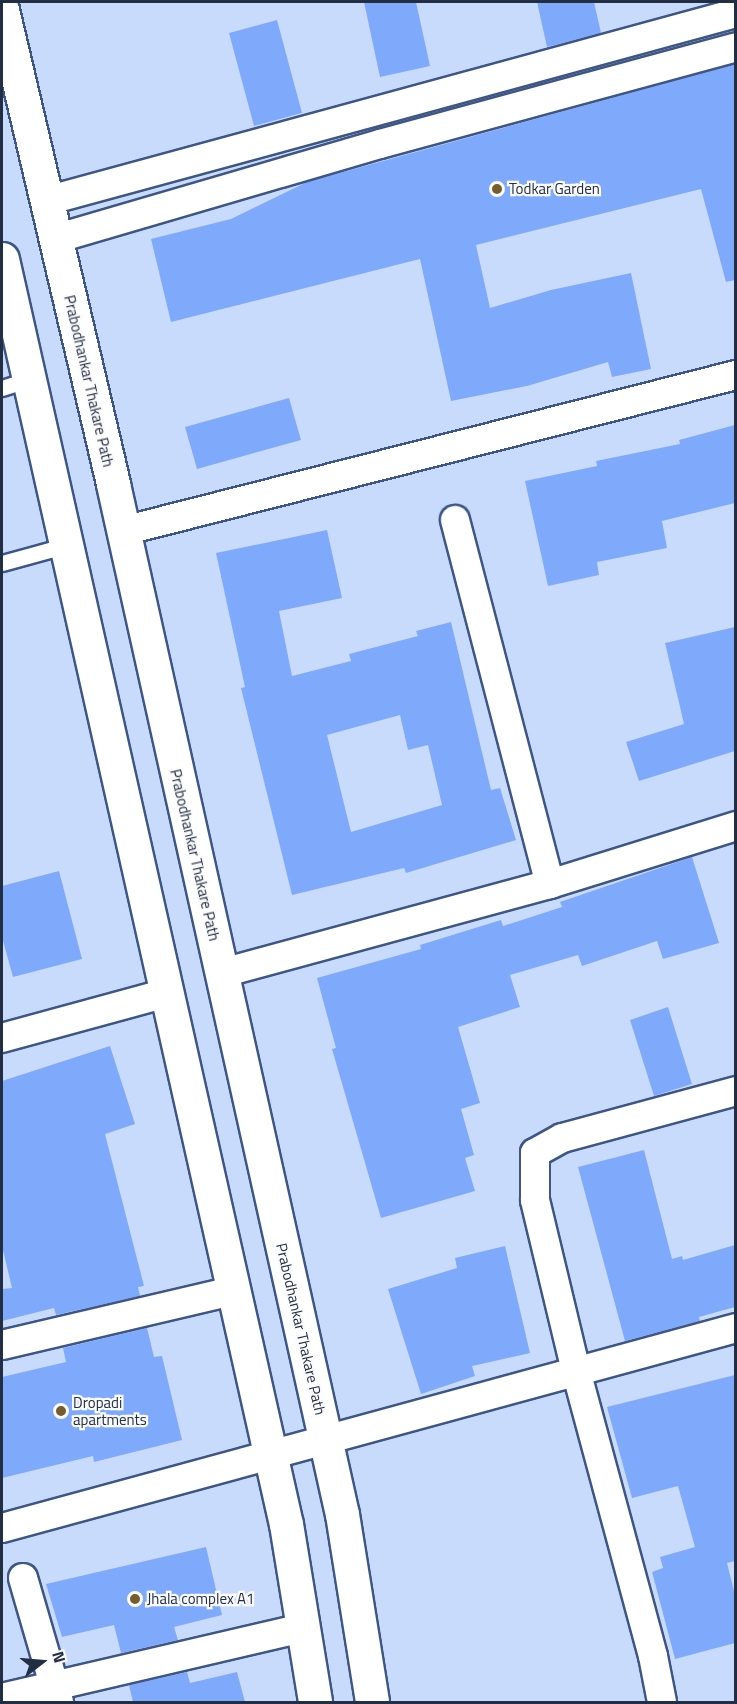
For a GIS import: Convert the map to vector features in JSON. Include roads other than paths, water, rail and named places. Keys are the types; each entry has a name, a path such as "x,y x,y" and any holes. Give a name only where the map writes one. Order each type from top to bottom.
{"main road":[{"name":"Prabodhankar Thakare Path","path":"2,10 123,531 342,1514 372,1702"},
{"path":"2,259 15,383 68,545 232,1291 286,1524 315,1702"}],"street":[{"path":"46,201 735,13"},
{"path":"55,239 403,138 735,46"},
{"path":"123,531 735,375"},
{"path":"455,520 550,884"},
{"path":"222,973 550,884 735,826"},
{"path":"2,1038 167,993"},
{"path":"662,1702 653,1656 576,1371 535,1200 535,1153 562,1138 735,1091"},
{"path":"2,1346 232,1291"},
{"path":"2,1528 735,1328"},
{"path":"23,1578 57,1694"},
{"path":"2,1698 57,1694 303,1628"}],"lane":[{"path":"2,563 68,545"}],"place":[{"name":"Todkar Garden","path":"497,189"},
{"name":"Dropadi apartments","path":"61,1411"},
{"name":"Jhala complex A1","path":"135,1599"}]}
